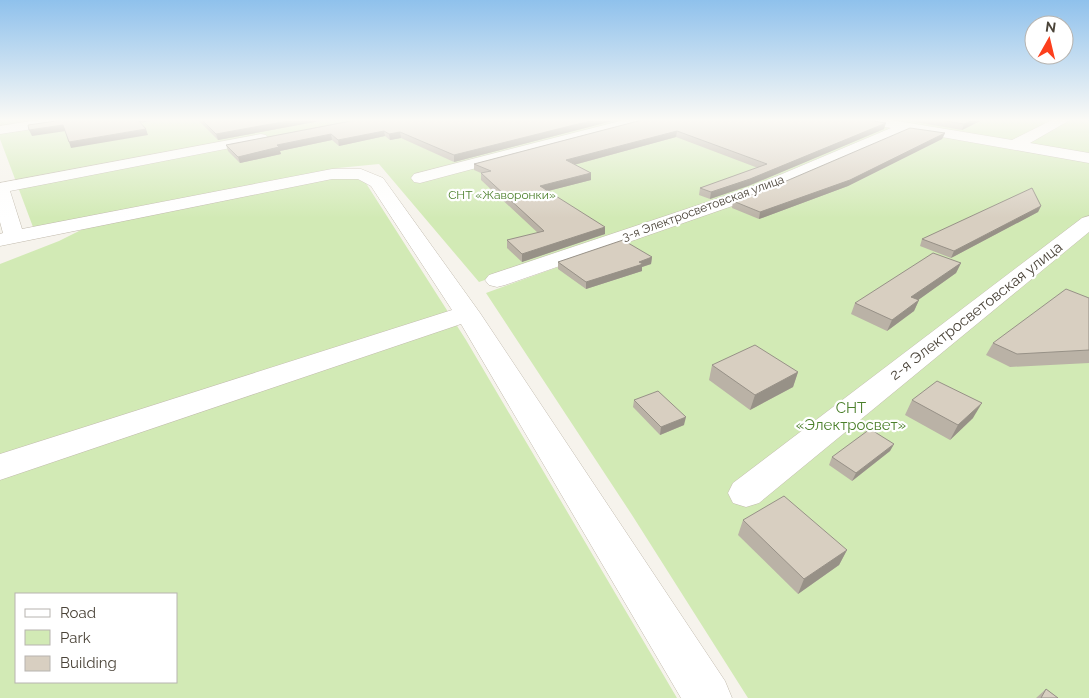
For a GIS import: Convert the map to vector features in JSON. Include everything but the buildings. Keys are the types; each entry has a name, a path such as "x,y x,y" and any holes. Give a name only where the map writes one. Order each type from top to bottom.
{"street":[{"path":"187,153 0,188 7,238 332,174 362,174 377,182 466,313 708,698"},
{"path":"420,178 516,153"},
{"name":"3-я Электросветовская улица","path":"497,280 755,192 847,153"},
{"path":"1058,153 1089,158"},
{"name":"2-я Электросветовская улица","path":"746,493 1089,222"},
{"path":"0,467 466,313"}],"green space":[{"name":"СНТ «Жаворонки»","path":"5,153 833,153 746,189 479,282 379,164 338,168 33,227"},
{"name":"СНТ «Электросвет»","path":"855,153 1035,153 1089,162 1089,698 748,698 632,515 486,293 761,194"},
{"path":"362,177 466,340 677,698 0,698 0,264 59,241 83,229 336,178"}]}
